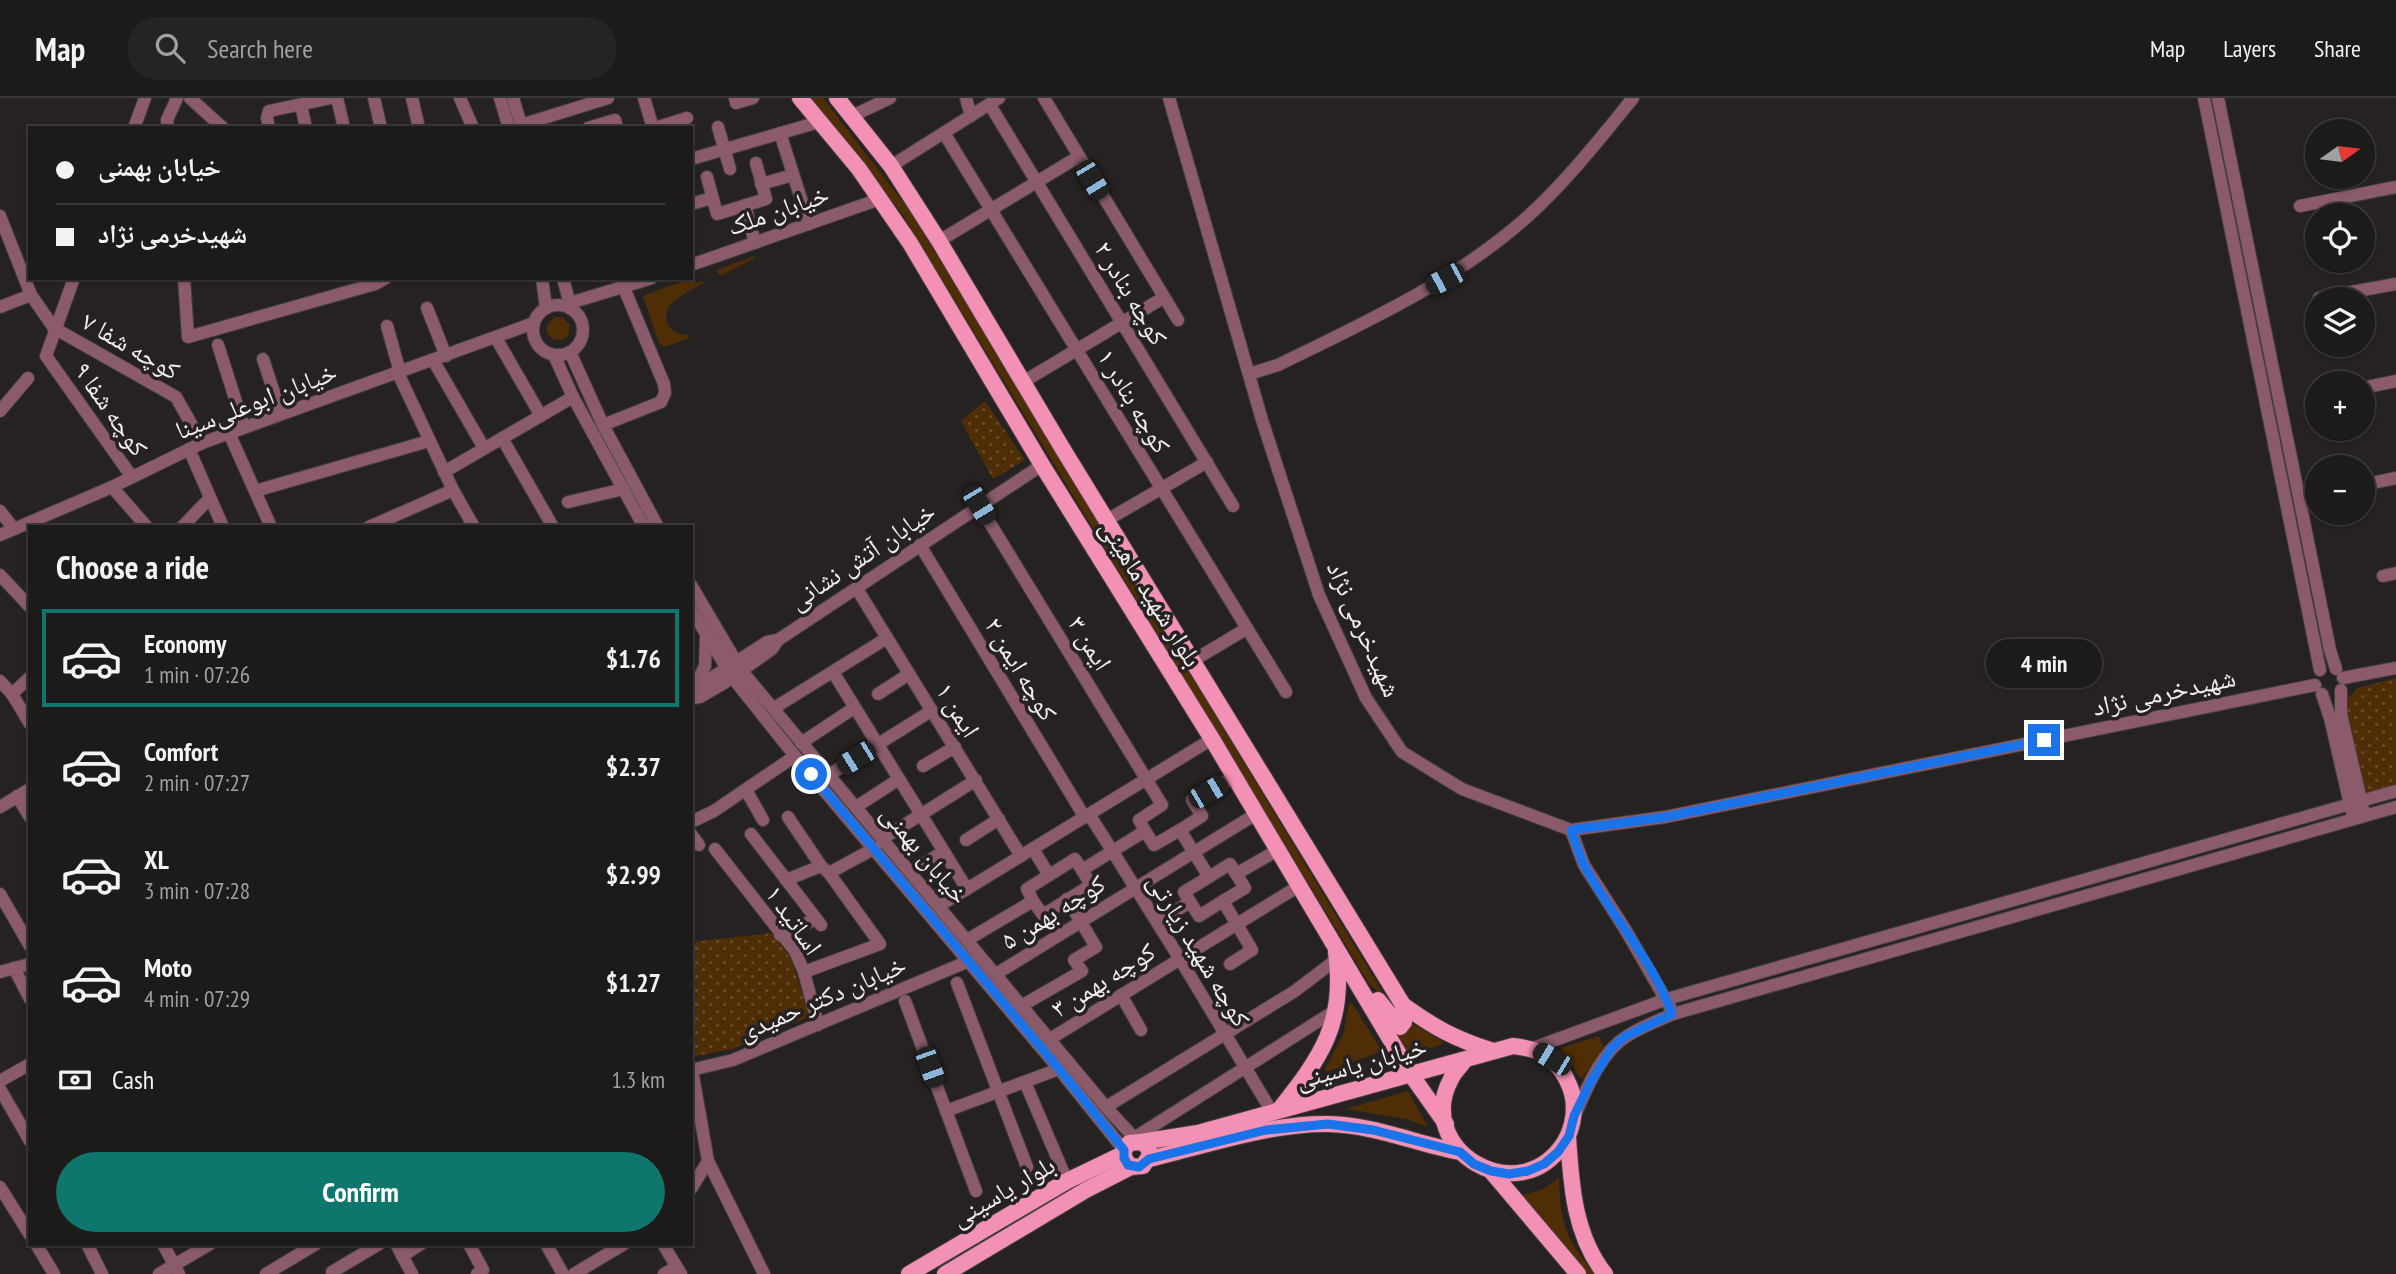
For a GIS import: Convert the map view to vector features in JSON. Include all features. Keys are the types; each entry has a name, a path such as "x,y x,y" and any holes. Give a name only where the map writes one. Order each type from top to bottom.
{"main road":[{"name":"بلوار شهید ماهینی","path":"800,98 880,199 910,243 1042,465 1212,739 1336,953 1360,986 1412,1076 1446,1124"},
{"name":"بلوار شهید ماهینی","path":"837,98 891,166 939,241 1403,1005 1435,1028 1467,1043 1493,1051"},
{"path":"1275,1111 1310,1071 1334,1026 1338,988 1336,953"},
{"path":"1360,986 1374,994 1400,1027 1404,1022 1403,1005"},
{"path":"1569,1136 1558,1152 1544,1164 1528,1171 1509,1174 1474,1164 1460,1152 1451,1139 1446,1124 1444,1101 1451,1079 1464,1061 1513,1046 1533,1048 1552,1059 1565,1075 1573,1095 1574,1116 1569,1136 1576,1207 1584,1239 1605,1274"},
{"name":"خیابان یاسینی","path":"1275,1111 1464,1061"},
{"name":"بلوار یاسینی","path":"909,1274 1067,1181 1132,1149 1275,1111"},
{"path":"1132,1149 1148,1147 1149,1159 1266,1130 1328,1124 1373,1130 1460,1152"},
{"name":"بلوار یاسینی","path":"945,1274 1086,1190 1132,1149"},
{"path":"1491,1171 1578,1274"}],"street":[{"path":"135,126 145,98"},
{"path":"168,126 167,120 176,98"},
{"path":"190,98 221,126"},
{"path":"337,98 344,126"},
{"path":"374,98 381,126"},
{"path":"412,98 419,126"},
{"path":"460,98 472,126"},
{"path":"500,98 516,126"},
{"path":"513,98 517,126"},
{"path":"520,126 582,102 608,98"},
{"path":"644,98 653,126"},
{"path":"735,98 736,103 753,98"},
{"path":"852,116 890,98"},
{"path":"966,98 971,116"},
{"path":"1044,98 1178,320"},
{"name":"شهیدخرمی نژاد","path":"1169,98 1249,374 1319,595 1366,698 1402,752 1462,789 1571,830 1665,817 2318,690"},
{"path":"1249,374 1278,365 1445,279 1525,218 1579,164 1633,98"},
{"path":"2204,98 2320,670"},
{"path":"2218,98 2330,650 2340,679 2341,714 2356,803"},
{"path":"269,126 267,118 269,111 282,103 301,105 323,99"},
{"path":"891,166 994,101"},
{"name":"کوچه بنادر ۲","path":"994,101 1036,181 1233,506"},
{"path":"582,102 588,126"},
{"path":"301,105 306,126"},
{"path":"661,126 687,118"},
{"path":"596,126 615,120 616,126"},
{"path":"693,158 819,122"},
{"path":"718,127 730,169"},
{"path":"780,134 809,224"},
{"name":"کوچه بنادر ۱","path":"944,134 992,208 1076,351 1286,692"},
{"path":"939,241 1078,157"},
{"path":"707,177 717,214 766,199 756,163"},
{"path":"761,184 793,174"},
{"path":"2301,206 2396,187"},
{"path":"693,203 712,198"},
{"name":"خیابان ملک","path":"694,264 880,199"},
{"path":"745,205 755,243"},
{"path":"0,216 31,295 54,328"},
{"path":"54,328 73,280"},
{"path":"184,280 188,337 382,280"},
{"path":"542,280 546,308"},
{"path":"564,280 571,306 583,327 581,342 570,352 554,355 541,349 533,330 534,323 546,308 557,305 571,306 637,281"},
{"path":"2375,288 2396,284"},
{"path":"603,425 661,402 665,393 664,384 624,288"},
{"path":"0,307 31,295"},
{"path":"1023,382 1163,298"},
{"path":"427,307 446,356"},
{"name":"خیابان ابوعلی‌سینا","path":"47,522 202,443 534,323"},
{"path":"387,326 399,373 444,472 473,525"},
{"name":"کوچه شفا ۷","path":"54,328 176,397 202,443"},
{"name":"کوچه شفا ۹","path":"54,328 46,356 132,477"},
{"path":"496,338 541,416"},
{"path":"218,345 244,427"},
{"path":"570,352 603,425 657,525"},
{"path":"554,355 573,397 643,525"},
{"path":"263,359 281,414"},
{"path":"433,360 484,448"},
{"path":"0,411 28,378"},
{"path":"2375,385 2396,381"},
{"path":"444,472 573,397"},
{"path":"229,433 270,525"},
{"path":"502,438 552,525"},
{"path":"255,491 429,441"},
{"path":"189,449 222,525"},
{"path":"1107,520 1207,462"},
{"name":"خیابان آتش نشانی","path":"693,692 734,669 767,642 778,640 1042,465"},
{"path":"2375,482 2396,478"},
{"path":"112,487 144,525"},
{"path":"374,525 453,489"},
{"path":"568,502 624,489"},
{"path":"184,525 211,498"},
{"name":"ایمن ۳","path":"979,505 1162,805 1139,820 1145,831"},
{"path":"0,512 14,529"},
{"name":"خیابان ابوعلی‌سینا","path":"0,535 28,526"},
{"name":"کوچه ایمن ۲","path":"920,545 1084,816"},
{"path":"0,575 28,605"},
{"name":"خیابان بهمنی","path":"693,589 734,669 774,708 856,807 878,844 910,872 968,940 1106,1107 1132,1149"},
{"name":"ایمن ۱","path":"856,589 1021,856"},
{"name":"خیابان بهمنی","path":"693,612 705,633 734,669 795,756 878,844 969,961 1059,1069 1132,1149"},
{"path":"1194,660 1246,629"},
{"path":"693,691 705,666 705,633"},
{"path":"774,708 887,638"},
{"path":"2340,679 2328,667 2315,676 2360,817"},
{"path":"2318,690 2329,696 2340,679 2396,668"},
{"path":"833,672 967,889"},
{"path":"878,694 909,674"},
{"path":"12,694 28,679"},
{"path":"0,681 12,694 28,721"},
{"path":"802,743 854,708"},
{"path":"829,775 931,711"},
{"path":"939,906 1212,739"},
{"path":"923,766 954,747"},
{"path":"693,821 714,811 795,756"},
{"path":"1082,870 1145,831 1154,845 1180,830 1202,816 1192,800 1234,776"},
{"path":"856,807 899,779"},
{"path":"786,880 825,870 878,844 976,780"},
{"path":"0,807 28,790"},
{"path":"746,790 763,820"},
{"path":"1533,1048 1667,999 2396,791"},
{"path":"17,796 28,814"},
{"path":"1574,1116 1611,1049 1624,1037 1672,1014 2396,807"},
{"name":"کوچه بهمن ۵","path":"996,974 1256,814"},
{"name":"کوچه شهید زیارتی","path":"1084,816 1092,819 1244,1067 1275,1111"},
{"path":"788,817 880,944 804,972"},
{"path":"966,839 999,819"},
{"path":"1180,830 1209,877"},
{"path":"1571,830 1584,865 1667,999 1672,1014"},
{"path":"751,834 818,922 780,935"},
{"name":"اساتید ۱","path":"715,849 794,951 804,972 818,1025"},
{"path":"1033,849 1049,875"},
{"path":"1236,874 1278,850"},
{"path":"910,872 943,852"},
{"path":"1074,859 1082,870 1091,884 1043,915 1027,889 1074,859"},
{"path":"1157,922 1209,877 1230,864 1245,888 1199,916 1187,897"},
{"name":"کوچه بهمن ۳","path":"1050,1039 1299,886"},
{"path":"1021,1006 1082,971 1074,960 1096,947 1068,899"},
{"path":"2,901 28,943"},
{"path":"968,940 1033,901"},
{"path":"1223,901 1252,950 1230,964"},
{"path":"1106,1107 1295,991 1336,953"},
{"name":"خیابان دکتر حمیدی","path":"693,1070 733,1060 969,961"},
{"path":"0,972 28,964"},
{"path":"14,968 28,995"},
{"path":"957,983 1027,1167"},
{"path":"1121,995 1141,1030"},
{"path":"905,1001 976,1191"},
{"path":"1132,1149 1244,1067 1336,1010"},
{"path":"0,1081 28,1065"},
{"path":"946,1111 1059,1069"},
{"path":"693,1076 708,1161 764,1274"},
{"path":"1025,1082 1067,1181"},
{"path":"0,1089 5,1108 24,1117"},
{"path":"693,1186 708,1161"},
{"path":"0,1187 5,1205 28,1233"},
{"path":"37,1246 54,1274"},
{"path":"88,1246 102,1274"},
{"path":"164,1246 177,1270"},
{"path":"159,1274 177,1270 207,1246"},
{"path":"266,1274 313,1246"},
{"path":"333,1274 332,1272 376,1246"},
{"path":"470,1246 484,1270 477,1274"},
{"path":"547,1246 564,1274"},
{"path":"574,1274 621,1246"},
{"path":"664,1246 679,1270 664,1274"},
{"path":"399,1250 412,1274"}],"shaded area":[{"path":"812,98 823,98 910,211 1400,1021 1379,992 1370,985 903,215"},
{"path":"754,256 755,258 722,275 718,274 717,270"},
{"path":"693,277 695,283 703,281 677,299 667,310 668,324 679,334 688,335 689,338 665,347 659,343 643,296 685,280 693,280"},
{"path":"555,317 562,317 570,325 568,336 561,340 553,339 547,333 547,325"},
{"path":"985,401 1025,460 993,479 961,421"},
{"path":"2396,678 2396,787 2369,794 2364,791 2349,725 2349,697 2358,688"},
{"path":"772,933 792,960 809,1017 732,1049 693,1057 693,942"},
{"path":"1352,1003 1382,1051 1326,1072 1325,1069 1343,1035 1349,1004"},
{"path":"1411,1023 1445,1043 1409,1056 1395,1032 1406,1031"},
{"path":"1599,1036 1605,1050 1581,1079 1559,1053 1562,1048"},
{"path":"1408,1091 1428,1127 1406,1119 1346,1109"},
{"path":"1559,1178 1566,1230 1577,1251 1595,1274 1586,1274 1521,1196 1543,1189"}],"route":[{"path":"811,774 1059,1069 1124,1150 1124,1158 1131,1167 1143,1166 1149,1159 1266,1130 1328,1124 1373,1130 1460,1152 1474,1164 1509,1174 1528,1171 1544,1164 1558,1152 1569,1136 1574,1116 1590,1083 1611,1049 1624,1037 1672,1014 1667,999 1626,929 1584,865 1571,830 1665,817 2044,740"}]}
